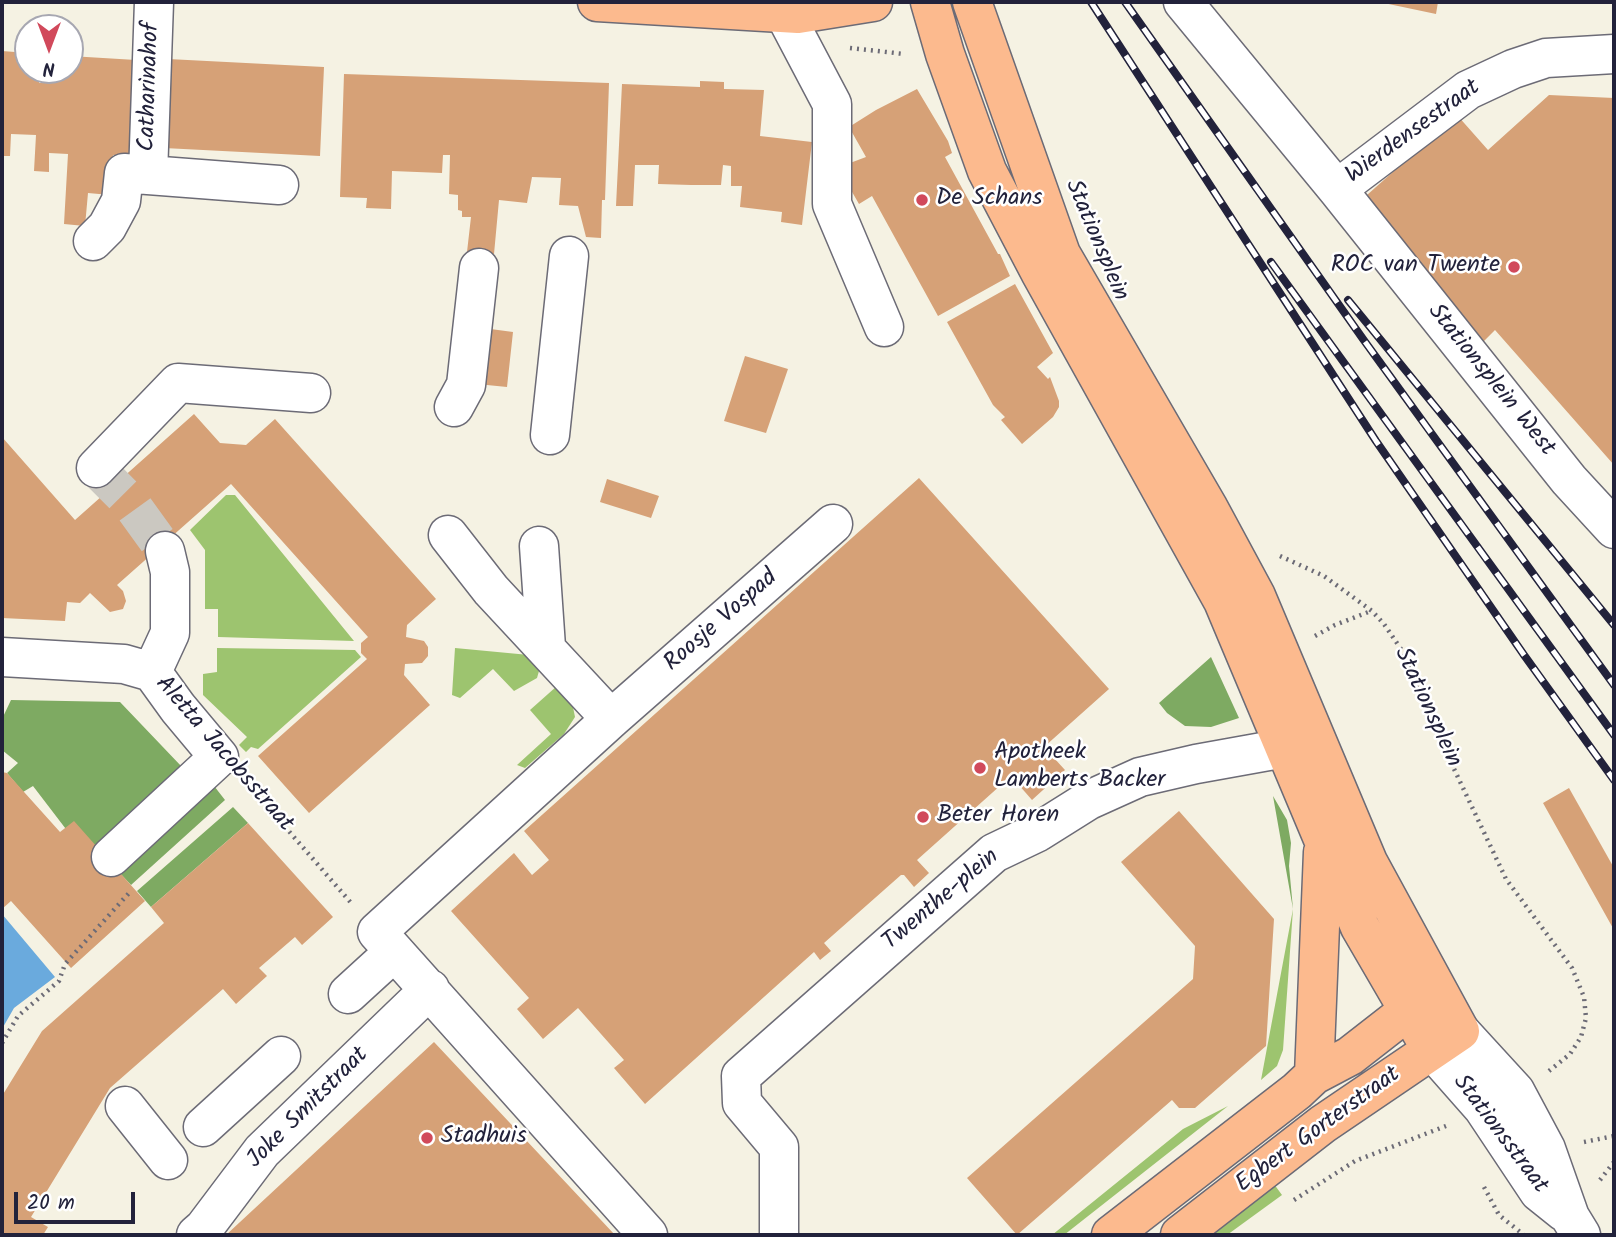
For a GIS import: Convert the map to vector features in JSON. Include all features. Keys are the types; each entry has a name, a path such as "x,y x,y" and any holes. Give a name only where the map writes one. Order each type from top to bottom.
{"main road":[{"path":"597,2 712,4 798,14 873,2"},
{"name":"Stationsplein","path":"930,2 945,54 988,171 1040,272 1223,601 1269,750 1323,843 1360,927 1423,999"},
{"name":"Stationsplein","path":"972,2 1061,254 1208,507 1256,596 1423,999 1446,1040"},
{"name":"Egbert Gorterstraat","path":"1314,1075 1323,843"},
{"name":"Egbert Gorterstraat","path":"1111,1235 1314,1075 1350,1056 1423,999"},
{"name":"Egbert Gorterstraat","path":"1180,1235 1323,1125 1446,1040"}],"street":[{"name":"Catharinahof","path":"154,2 148,176 279,186"},
{"name":"Stationsplein West","path":"1183,2 1337,189 1569,480 1614,529"},
{"path":"784,13 832,104 832,204 884,327"},
{"name":"Wierdensestraat","path":"1337,189 1468,90 1513,69 1546,58 1614,54"},
{"path":"93,241 107,227 121,201 124,173 148,176"},
{"path":"550,435 569,256"},
{"path":"454,407 466,385 479,268"},
{"path":"96,467 178,383 311,393"},
{"name":"Roosje Vospad","path":"611,719 833,524"},
{"path":"348,994 386,942 611,719 491,590 448,535"},
{"path":"538,546 546,647"},
{"path":"152,672 170,633 170,572 165,551"},
{"name":"Aletta Jacobsstraat","path":"2,657 124,664 152,672 219,757"},
{"name":"Twenthe-plein","path":"779,1235 779,1147 741,1089 994,853 1038,832 1089,800 1140,777 1269,750"},
{"path":"110,857 219,757"},
{"path":"386,942 648,1235"},
{"name":"Joke Smitstraat","path":"196,1235 262,1151 430,989"},
{"name":"Stationsstraat","path":"1446,1040 1515,1091 1546,1149 1575,1226"},
{"name":"Stationsstraat","path":"1446,1040 1483,1108 1539,1192 1575,1226"},
{"path":"203,1127 281,1056"},
{"path":"125,1106 168,1160"}],"path":[{"name":"Stationsplein","path":"1271,551 1324,576 1372,611 1384,624 1403,652 1421,699 1506,879 1572,968 1584,998 1586,1018 1581,1037 1570,1054 1552,1069 1515,1091"},
{"name":"Aletta Jacobsstraat","path":"219,757 250,786 386,942"},
{"path":"240,794 250,786"},
{"path":"2,1043 18,1016 59,981 65,964 133,888"},
{"name":"Egbert Gorterstraat","path":"1287,1205 1355,1161 1458,1121"},
{"path":"1599,1182 1614,1162"}],"green space":[{"path":"226,495 235,495 354,641 218,637 218,609 205,609 205,550 190,530"},
{"path":"217,648 355,650 361,657 258,749 251,747 246,752 239,745 247,737 203,695 203,674 217,672"},
{"path":"455,648 529,655 541,664 537,678 514,691 493,669 460,698 452,695"},
{"path":"1211,657 1239,718 1211,727 1185,726 1167,713 1159,703"},
{"path":"557,686 572,702 575,717 564,734 525,768 517,765 551,734 530,710"},
{"path":"11,700 120,702 182,767 96,846 72,837 33,786 23,792 7,773 18,763 2,750 2,719"},
{"path":"211,782 225,800 131,885 116,869"},
{"path":"1273,796 1287,820 1291,843 1289,866 1293,909"},
{"path":"233,807 248,823 151,907 137,891"},
{"path":"1293,909 1283,1050 1277,1066 1261,1080"},
{"path":"1228,1106 1064,1235 1052,1235 1183,1129"},
{"path":"1271,1180 1282,1195 1227,1235 1198,1235"}],"water":[{"path":"2,914 55,977 14,1008 2,1029"}],"building":[{"path":"1379,2 1438,2 1436,14"},
{"path":"2,51 14,52 14,84 84,84 84,57 136,60 132,155 113,155 110,195 88,193 85,226 64,224 68,154 49,153 49,172 34,171 36,135 11,134 10,156 2,156"},
{"path":"168,59 324,67 320,156 164,148"},
{"path":"344,74 609,83 601,238 586,237 578,206 559,205 561,178 532,177 527,203 499,200 494,254 467,252 471,217 462,217 462,211 458,210 458,195 449,194 450,155 443,155 442,173 392,171 391,209 366,208 367,198 340,197"},
{"path":"700,81 724,82 724,89 764,90 760,136 812,142 802,225 781,222 782,212 740,207 742,186 731,186 731,166 723,165 721,185 691,185 658,184 659,165 635,165 633,206 616,206 622,84 700,87"},
{"name":"De Schans","path":"917,89 948,141 952,153 945,157 1010,276 938,316 872,196 859,204 840,171 850,163 866,157 849,127"},
{"name":"ROC van Twente","path":"1549,95 1614,98 1614,465 1495,330 1482,343 1358,203 1457,115 1488,150"},
{"path":"1015,284 1053,353 1037,367 1048,379 1050,377 1059,401 1059,407 1053,417 1022,444 1001,420 1005,417 993,405 947,322"},
{"path":"483,328 513,332 507,387 477,384"},
{"path":"745,356 788,369 766,433 724,421"},
{"path":"194,414 220,443 246,445 275,419 436,599 407,625 406,637 424,641 428,647 428,656 422,663 405,664 404,675 430,705 309,813 258,756 367,659 361,653 361,643 368,637 231,484 117,585 123,591 126,601 123,609 110,612 90,593 80,603 67,602 65,621 2,618 2,437 75,520"},
{"path":"919,478 1109,689 1044,747 1065,770 1032,800 1011,776 917,860 929,873 914,887 901,875 824,943 831,951 820,960 814,952 645,1104 614,1068 624,1060 578,1008 543,1039 517,1009 529,998 451,911 514,853 532,875 549,860 524,831"},
{"path":"607,479 659,496 651,518 600,502"},
{"path":"2,772 7,773 60,832 74,821 145,901 71,968 11,901 2,909"},
{"path":"1569,788 1614,868 1614,930 1543,803"},
{"path":"1179,811 1274,919 1266,1046 1195,1108 1179,1108 1172,1100 1017,1235 967,1178 1193,979 1195,946 1121,862"},
{"path":"248,823 333,917 302,945 295,937 259,968 267,976 236,1004 223,989 110,1088 31,1217 48,1227 43,1235 2,1235 2,1096 42,1031 164,923 151,907"},
{"name":"Stadhuis","path":"434,1042 615,1235 226,1235"}],"tunnel":[{"path":"96,468 129,501 165,551"}],"railway":[{"path":"1091,2 1376,441 1614,780"},
{"path":"1125,2 1363,339 1614,685"},
{"path":"1271,262 1614,735"},
{"path":"1348,300 1614,625"}],"place":[{"name":"De Schans","path":"922,200"},
{"name":"ROC van Twente","path":"1514,267"},
{"name":"Apotheek Lamberts Backer","path":"980,768"},
{"name":"Beter Horen","path":"923,817"},
{"name":"Stadhuis","path":"427,1138"}]}
